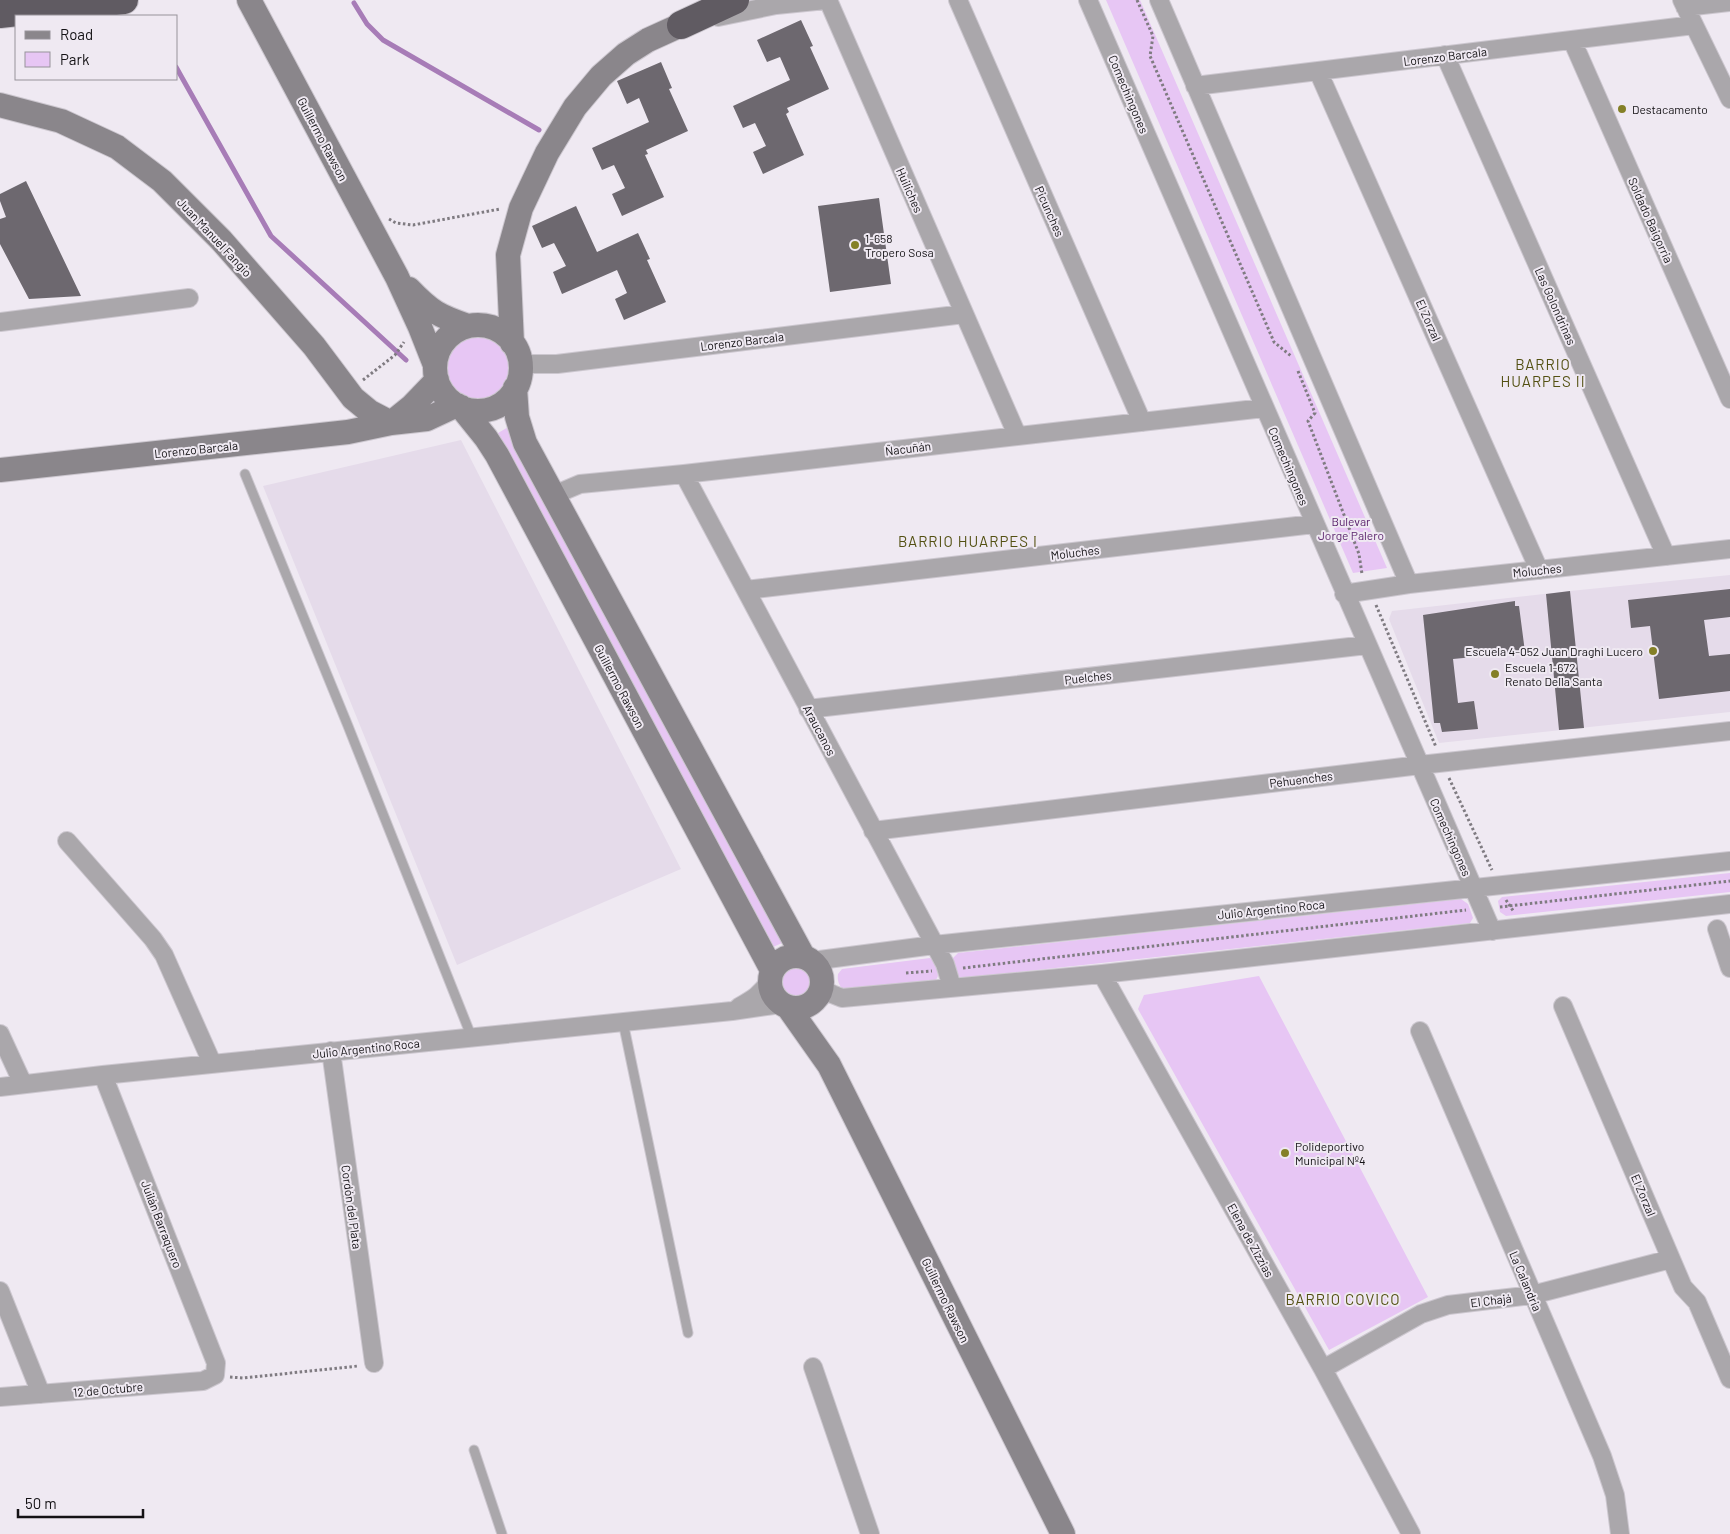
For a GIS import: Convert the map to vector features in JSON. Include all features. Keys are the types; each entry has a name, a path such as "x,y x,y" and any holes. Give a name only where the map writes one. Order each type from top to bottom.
{"highway":[{"path":"0,14 124,0"},
{"path":"681,25 735,0"}],"main road":[{"name":"Guillermo Rawson","path":"249,0 397,277 420,327 436,372"},
{"path":"516,353 504,335 495,329 482,325 468,326 456,331 446,339 439,350 436,372 446,397 459,406 473,410 488,409 499,405 508,398 515,388 519,377 508,255 521,208 557,136 576,107 601,76 626,54 648,40 681,25"},
{"name":"Juan Manuel Fangio","path":"0,105 61,121 117,146 162,181 221,240 314,346 354,398 370,412 391,423"},
{"name":"Guillermo Rawson","path":"397,277 430,310 440,316 468,326"},
{"name":"Lorenzo Barcala","path":"391,423 412,406 436,372"},
{"path":"515,388 515,406 521,432 808,959 821,973 800,1001 772,994 771,975 782,959 789,956 808,959"},
{"name":"Guillermo Rawson","path":"459,406 486,438 497,455 771,975"},
{"name":"Lorenzo Barcala","path":"0,470 348,432 391,423 427,419 459,406"},
{"name":"Guillermo Rawson","path":"800,1001 829,1065 1063,1534"}],"street":[{"path":"681,25 776,5 827,0"},
{"name":"Huiliches","path":"827,0 1017,435"},
{"name":"Picunches","path":"958,0 1142,422"},
{"name":"Comechingones","path":"1088,0 1487,920"},
{"path":"1159,0 1409,584"},
{"path":"1730,2 1684,3 1730,99"},
{"name":"Lorenzo Barcala","path":"1196,86 1694,25"},
{"name":"Soldado Baigorria","path":"1572,40 1730,400"},
{"name":"Las Golondrinas","path":"1445,56 1666,556"},
{"name":"El Zorzal","path":"1318,71 1539,570"},
{"path":"0,322 189,298"},
{"name":"Lorenzo Barcala","path":"516,353 557,364 964,314"},
{"name":"Ñacuñán","path":"554,495 580,484 684,474 1264,408"},
{"name":"Araucanos","path":"684,474 934,945 952,987"},
{"name":"Moluches","path":"746,590 1314,524"},
{"name":"Moluches","path":"1344,594 1409,584 1730,549"},
{"name":"Puelches","path":"808,709 1367,645"},
{"name":"Pehuenches","path":"873,831 1420,765 1730,731"},
{"path":"67,841 164,955 212,1063"},
{"name":"Julio Argentino Roca","path":"808,959 1730,861"},
{"path":"800,1001 832,994 842,998 1102,974 1487,920 1730,904"},
{"path":"1717,929 1730,968"},
{"name":"Elena de Zizzias","path":"1102,974 1323,1369 1412,1534"},
{"name":"Julio Argentino Roca","path":"732,1011 756,996 766,987 771,975"},
{"name":"Julio Argentino Roca","path":"0,1087 103,1074 732,1011 800,1001"},
{"name":"El Zorzal","path":"1563,1006 1683,1287 1697,1302 1725,1352 1730,1379"},
{"name":"La Calandria","path":"1420,1032 1610,1475 1615,1495 1620,1534"},
{"path":"0,1034 23,1084"},
{"name":"Cordón del Plata","path":"331,1052 374,1364"},
{"name":"Juilán Barraquero","path":"103,1074 216,1362 215,1375"},
{"name":"El Chajá","path":"1323,1369 1421,1314 1448,1305 1532,1295 1671,1259"},
{"path":"0,1291 41,1394"},
{"path":"812,1366 870,1534"},
{"name":"12 de Octubre","path":"0,1397 203,1381 215,1375"}],"lane":[{"path":"245,474 472,1038"},
{"path":"623,1022 688,1333"},
{"path":"474,1450 502,1534"}],"path":[{"path":"901,974 1516,917 1442,763 1361,572 1359,554 1308,421 1315,413 1291,355 1274,342 1150,56 1153,36 1137,0"},
{"path":"382,215 396,223 413,224 502,208 521,208"},
{"path":"395,355 403,344"},
{"path":"1487,920 1510,906 1730,881"},
{"path":"215,1375 243,1378 344,1369 374,1364"}],"shaded area":[{"path":"461,440 681,869 457,965 263,486"},
{"path":"1730,575 1730,712 1439,743 1389,619 1392,611"}],"green space":[{"name":"Bulevar Jorge Palero","path":"1106,0 1140,0 1387,568 1353,573"},
{"path":"477,335 490,338 500,345 507,355 510,368 507,381 500,391 490,398 477,401 464,398 454,391 447,381 444,368 447,355 454,345 464,338"},
{"path":"510,426 783,939 782,943 773,947 770,946 493,436"},
{"path":"1730,873 1730,892 1506,916 1500,912 1498,901 1502,897"},
{"path":"1461,899 1468,904 1473,918 1470,923 962,978 957,975 954,967 953,958 958,953"},
{"path":"930,958 936,963 938,976 936,980 846,991 840,986 838,981 838,974 842,969"},
{"path":"795,963 802,964 808,969 813,975 813,989 808,995 802,1000 795,1001 788,1000 782,995 777,989 776,982 777,975 782,969 788,964"},
{"name":"Polideportivo Municipal Nº4","path":"1259,976 1428,1297 1329,1350 1138,1009 1144,995"}],"building":[{"path":"801,20 813,46 810,47 829,89 787,108 789,112 786,114 804,155 763,174 753,152 766,146 755,123 743,128 733,106 790,80 780,57 767,62 757,40"},
{"path":"661,62 672,88 669,89 688,131 646,150 648,154 645,155 664,197 622,216 612,194 625,188 614,165 602,170 592,148 649,122 639,98 627,104 617,81"},
{"path":"26,181 81,296 29,299 0,244 0,219 6,217 0,201 0,194"},
{"name":"1-658 Tropero Sosa","path":"879,198 891,284 830,292 818,206"},
{"path":"576,206 597,252 638,233 650,259 647,260 666,302 624,320 615,299 627,293 617,270 562,294 553,272 566,266 554,243 542,248 532,226"},
{"path":"1730,589 1730,617 1704,620 1709,656 1730,654 1730,691 1659,699 1650,626 1631,628 1628,600"},
{"path":"1570,591 1584,728 1559,730 1546,594"},
{"path":"1515,601 1515,606 1519,606 1525,652 1453,659 1458,703 1474,701 1478,729 1442,732 1440,723 1434,723 1423,615"}],"waterway":[{"path":"354,3 367,24 383,40 539,130"},
{"path":"178,71 271,236 406,360"}],"place":[{"name":"Destacamento","path":"1622,109"},
{"name":"1-658 Tropero Sosa","path":"855,245"},
{"name":"Escuela 4-052 Juan Draghi Lucero","path":"1653,651"},
{"name":"Escuela 1-672 Renato Della Santa","path":"1495,674"},
{"name":"Polideportivo Municipal Nº4","path":"1285,1153"}],"district":[{"name":"BARRIO HUARPES II","path":"1543,372"},
{"name":"BARRIO HUARPES I","path":"968,541"},
{"name":"BARRIO COVICO","path":"1343,1299"}]}
